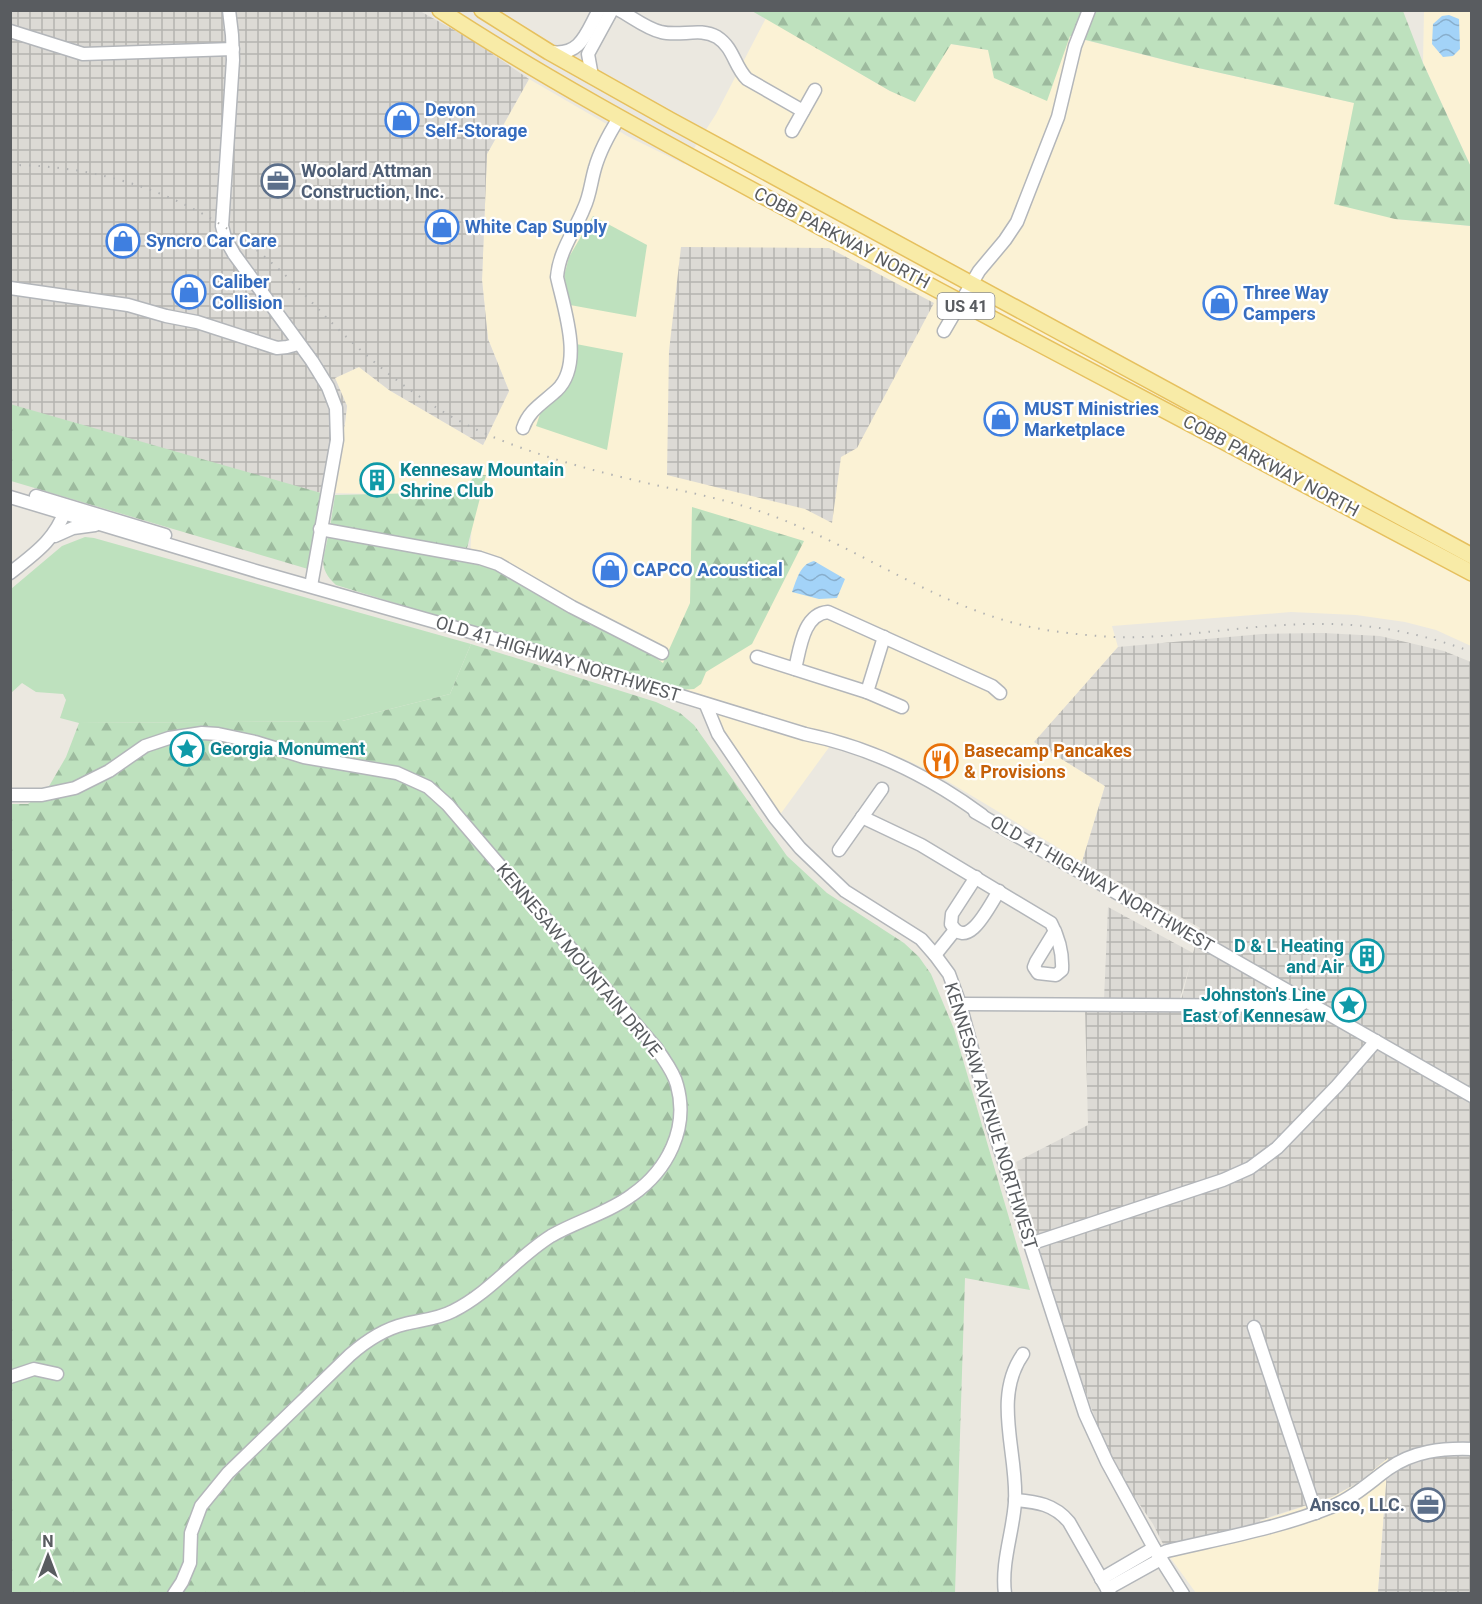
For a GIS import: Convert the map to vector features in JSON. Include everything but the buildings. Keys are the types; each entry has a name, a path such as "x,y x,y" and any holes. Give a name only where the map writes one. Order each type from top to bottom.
{"main road":[{"name":"COBB PARKWAY NORTH","path":"440,10 511,56 619,118 960,303 1472,573"},
{"name":"COBB PARKWAY NORTH","path":"482,10 592,76 1467,551"}],"street":[{"path":"229,10 233,49 223,233 231,248 328,387 337,418 337,440 311,586"},
{"path":"549,52 566,53 577,48 599,10"},
{"path":"592,76 588,54 612,10"},
{"path":"619,10 660,32 686,34 696,32 716,37 732,51 740,73 747,79 803,111"},
{"path":"945,331 984,263 1005,240 1017,222 1058,117 1075,46 1089,10"},
{"path":"10,30 83,54 233,49"},
{"path":"792,131 815,90"},
{"path":"523,428 531,412 556,390 569,373 569,333 557,270 569,237 585,208 602,148 619,118"},
{"path":"10,288 128,305 197,322 277,348 298,344"},
{"name":"OLD 41 HIGHWAY NORTHWEST","path":"10,489 104,525 510,644 706,705 848,745 880,757 939,786 982,815 1472,1096"},
{"name":"OLD 41 HIGHWAY NORTHWEST","path":"10,497 43,506 66,509 225,554 311,586"},
{"path":"43,506 50,516 52,525 50,539"},
{"path":"10,573 50,539 61,525 66,509"},
{"path":"50,539 77,526 104,525"},
{"path":"321,529 480,558 498,564 581,612 662,654"},
{"path":"795,669 810,621 818,614 828,612 992,686 1000,693"},
{"path":"867,692 885,637"},
{"path":"757,657 867,692 902,706"},
{"name":"KENNESAW AVENUE NORTHWEST","path":"706,705 718,734 775,818 800,848 836,883 921,939 949,974 960,1004 992,1124 1085,1414 1107,1462 1158,1554 1183,1593"},
{"name":"KENNESAW MOUNTAIN DRIVE","path":"10,795 42,795 75,788 93,781 145,746 169,738 202,733 255,742 304,757 397,773 428,787 448,805 657,1049 676,1082 681,1103 680,1127 672,1151 660,1170 632,1196 551,1236 468,1303 430,1319 389,1329 366,1342 350,1355 228,1473 201,1506 191,1533 190,1563 182,1582 174,1593"},
{"path":"839,850 882,789"},
{"path":"862,817 921,845 976,877 1044,917 1056,931"},
{"path":"976,877 952,914 951,924 955,930 962,933 973,930 999,891"},
{"path":"935,954 955,930"},
{"path":"960,1004 1299,1006 1306,1001"},
{"path":"1030,1244 1223,1180 1250,1168 1271,1154 1292,1134 1376,1041"},
{"path":"1254,1327 1316,1513"},
{"path":"1005,1593 1004,1563 1015,1500 1015,1471 1008,1421 1008,1400 1012,1374 1023,1354"},
{"path":"10,1377 34,1369 57,1374"},
{"path":"1015,1500 1042,1503 1061,1513 1069,1522 1106,1587 1158,1554 1272,1526 1342,1503 1407,1458 1440,1449 1472,1449"}],"shaded area":[{"path":"10,11 420,11 472,40 529,79 487,154 482,280 488,339 509,391 483,445 389,390 359,367 335,378 347,406 331,493 294,491 11,406"},
{"path":"1424,11 1471,11 1471,167 1423,63"},
{"path":"766,18 890,91 951,44 988,50 1069,36 1355,103 1395,219 1471,226 1471,646 1436,630 1405,622 1356,615 1291,612 1112,626 1118,647 1035,742 1105,786 1082,862 932,772 904,759 838,735 779,816 703,710 624,633 470,560 473,496 331,493 347,406 335,378 359,367 389,390 483,445 509,391 488,339 482,280 487,154 529,79 629,137 684,164 716,114"},
{"path":"681,247 829,248 934,303 857,448 841,457 832,523 805,509 667,475 669,351"},
{"path":"1323,633 1380,636 1444,651 1471,662 1471,1593 1378,1593 1388,1458 1359,1482 1332,1497 1260,1520 1262,1535 1169,1556 1153,1524 1110,1461 1052,1296 1016,1162 1088,1125 1085,1008 1179,1009 1190,965 1179,1001 1104,1000 1108,907 1193,953 1200,928 1082,862 1105,786 1034,742 1118,647 1262,634"},
{"path":"1388,1457 1378,1593 1196,1593 1169,1556 1262,1534 1260,1521 1332,1497 1359,1482"}],"green space":[{"path":"752,11 1403,11 1423,63 1471,167 1471,226 1395,219 1334,204 1354,103 1185,65 1070,36 1047,101 994,78 988,50 951,44 915,102 890,91"},
{"path":"593,216 647,245 636,317 570,305 564,276 569,257"},
{"path":"576,344 623,353 607,450 536,426 541,411 566,390 573,375"},
{"path":"10,404 321,493 308,569 11,481"},
{"path":"475,475 486,475 467,548 330,527 335,495 463,492"},
{"path":"692,507 804,541 752,644 706,672 701,684 694,689 679,690 336,585 326,573 323,562 328,536 489,567 503,572 648,652 663,663 690,603"},
{"path":"85,537 471,644 450,694 342,721 79,723 60,718 66,700 63,694 36,692 22,683 11,693 11,589 62,546"},
{"path":"471,644 656,702 680,713 694,725 787,856 827,893 904,943 919,957 931,974 954,1029 1030,1290 965,1278 955,1593 11,1594 11,804 28,804 48,788 66,757 79,723 342,721 450,694"}],"water":[{"path":"1449,15 1459,19 1460,49 1453,56 1443,57 1432,44 1433,24 1442,16"},
{"path":"814,561 845,579 837,598 819,599 792,592 802,569"}],"railway":[{"path":"10,165 82,171 117,179 184,204 215,221 245,241 273,264 329,320 387,372 429,403 474,428 536,453 573,464 719,499 759,511 796,525 976,611 1014,623 1053,631 1119,637 1164,636 1301,624 1343,624 1418,635 1472,652"}],"place":[{"name":"Devon Self-Storage","path":"402,120"},
{"name":"Woolard Attman Construction, Inc.","path":"278,181"},
{"name":"White Cap Supply","path":"442,227"},
{"name":"Syncro Car Care","path":"123,241"},
{"name":"Caliber Collision","path":"189,292"},
{"name":"Three Way Campers","path":"1220,303"},
{"name":"MUST Ministries Marketplace","path":"1001,419"},
{"name":"Kennesaw Mountain Shrine Club","path":"377,480"},
{"name":"CAPCO Acoustical","path":"610,570"},
{"name":"Georgia Monument","path":"187,749"},
{"name":"Basecamp Pancakes & Provisions","path":"941,761"},
{"name":"D & L Heating and Air","path":"1367,956"},
{"name":"Johnston's Line East of Kennesaw","path":"1349,1005"},
{"name":"Ansco, LLC.","path":"1428,1505"}]}
